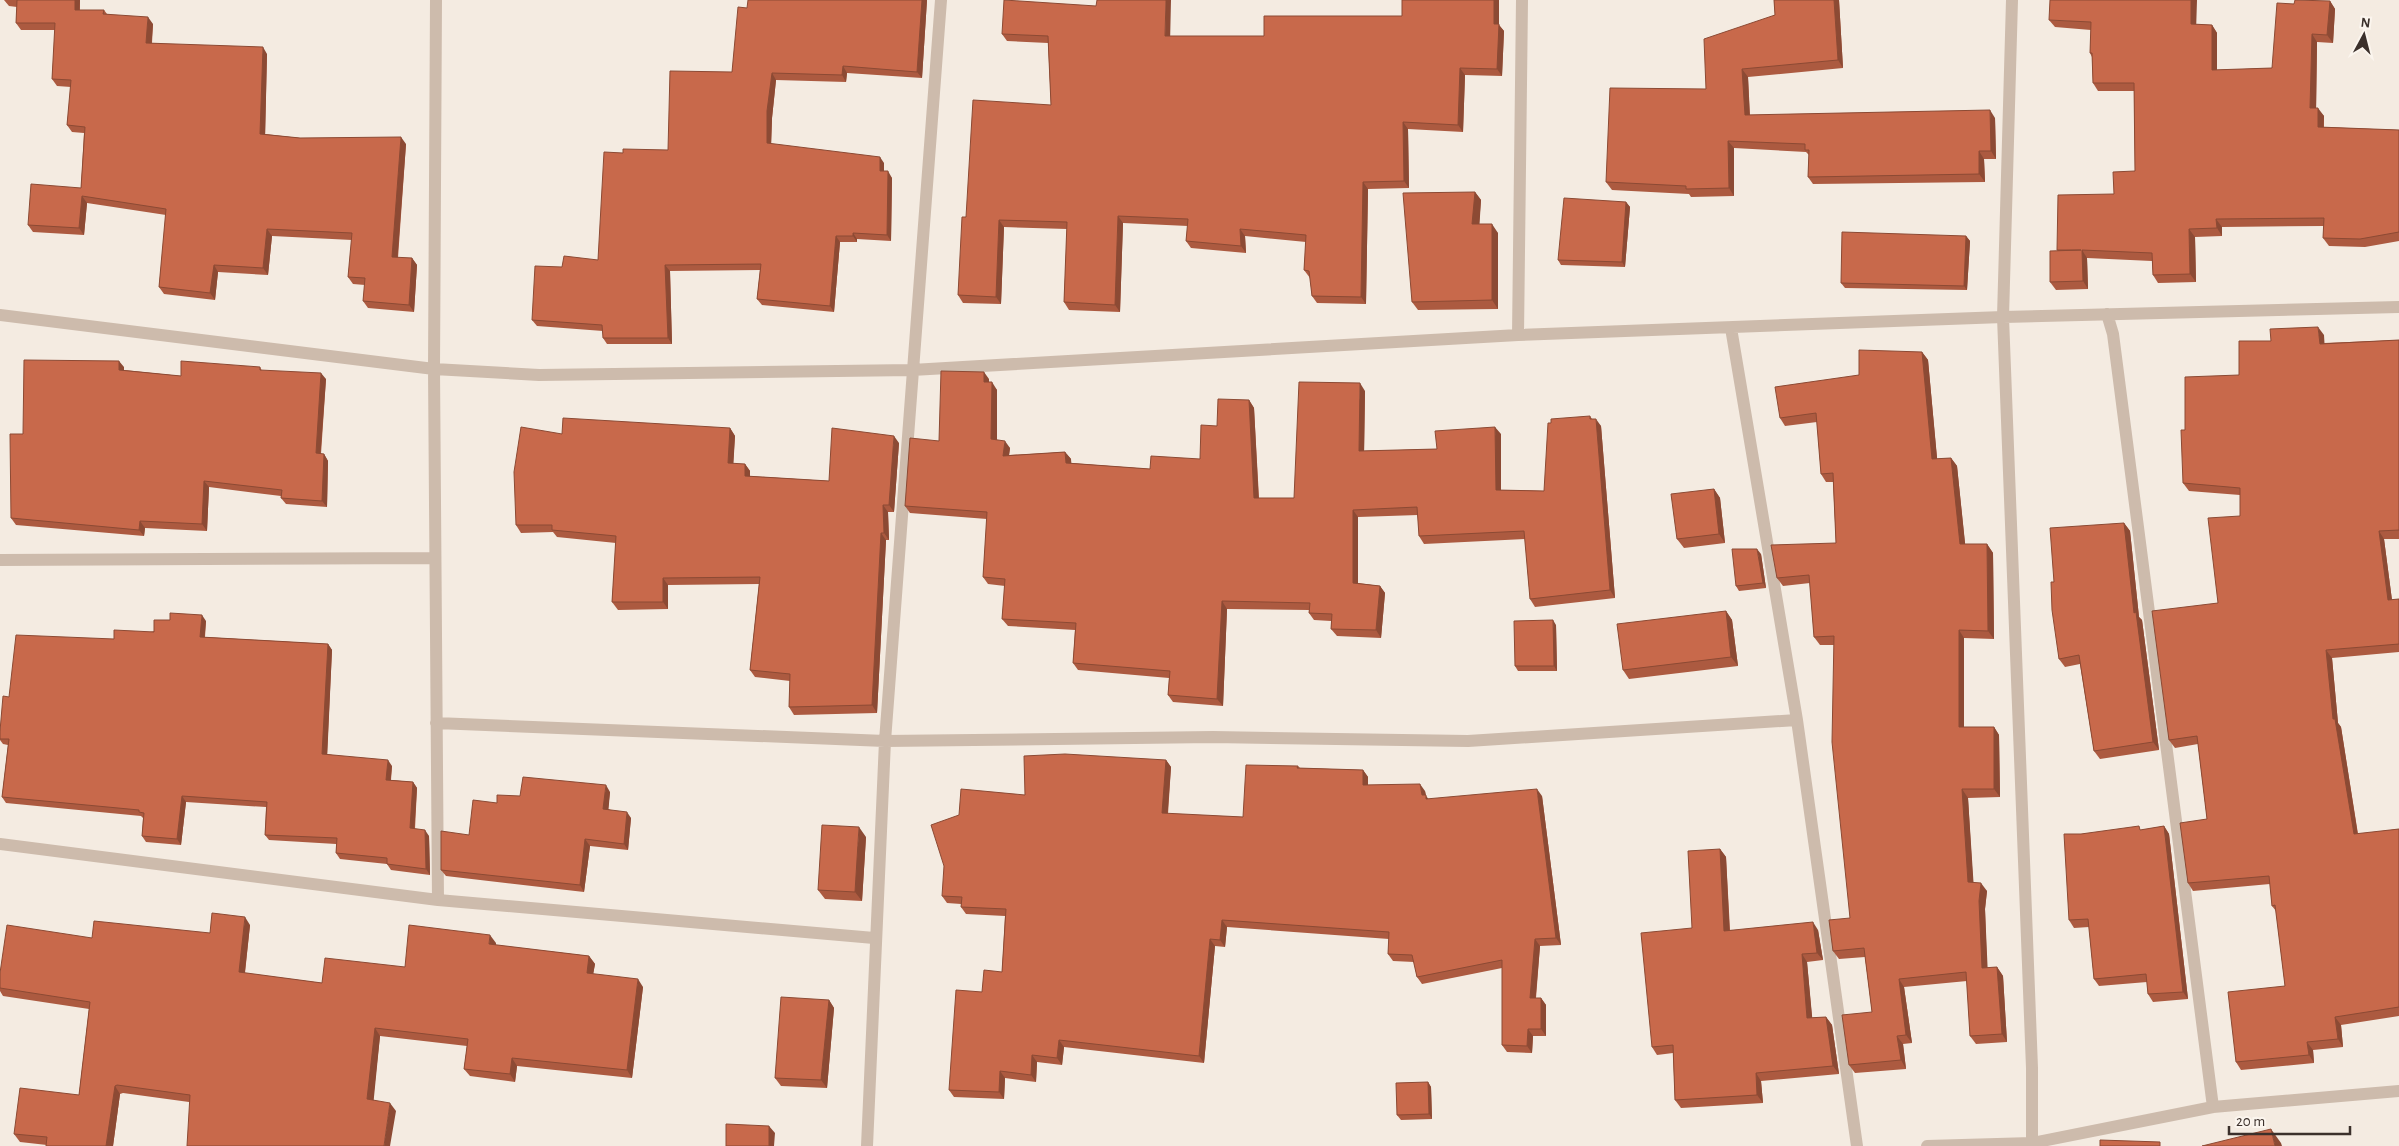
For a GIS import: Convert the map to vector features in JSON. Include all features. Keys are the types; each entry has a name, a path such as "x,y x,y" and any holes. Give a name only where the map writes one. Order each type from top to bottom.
{"street":[{"path":"436,0 434,368 438,900"},
{"path":"866,1146 874,938 885,741 940,0"},
{"path":"1518,335 1522,0"},
{"path":"2012,0 2003,317 2031,1048 2032,1144"},
{"path":"0,315 434,368 539,375 912,370 1518,335 2003,317 2399,307"},
{"path":"2107,314 2115,344 2213,1108"},
{"path":"1731,328 1796,720 1857,1146"},
{"path":"0,560 435,558"},
{"path":"436,723 885,741 1213,737 1468,741 1796,720"},
{"path":"0,844 438,900 874,938"},
{"path":"1927,1146 2032,1144 2213,1108 2399,1090"}],"building":[{"path":"17,0 75,0 75,10 104,10 103,14 148,17 146,43 263,47 260,134 300,138 401,137 392,257 412,258 409,305 363,301 365,278 348,277 352,233 267,229 263,268 214,265 210,293 159,287 166,209 82,196 79,228 28,225 31,184 81,188 85,127 67,125 71,80 52,79 55,23 16,23"},
{"path":"748,0 922,0 917,72 843,66 842,75 772,73 767,111 767,143 880,157 880,171 888,171 887,235 853,233 853,236 836,236 830,306 757,299 761,264 665,265 668,338 603,338 602,325 532,320 535,266 562,267 564,256 598,260 604,152 623,153 623,149 668,150 670,71 732,72 738,7 747,8"},
{"path":"1004,0 1096,6 1097,0 1166,0 1165,36 1264,36 1264,16 1402,16 1402,0 1494,0 1494,24 1499,24 1497,69 1460,68 1458,125 1403,122 1404,181 1363,182 1361,297 1312,296 1309,271 1304,270 1306,235 1240,229 1241,246 1186,241 1188,219 1118,216 1115,305 1064,302 1067,222 999,220 996,297 958,295 962,217 966,217 973,100 1051,105 1048,36 1002,34"},
{"path":"1774,0 1834,0 1838,60 1742,69 1745,115 1990,110 1991,151 1979,151 1979,174 1808,177 1809,150 1805,150 1805,144 1728,141 1729,188 1686,189 1686,186 1606,182 1610,88 1706,89 1704,39 1775,15"},
{"path":"2050,0 2191,0 2191,24 2212,25 2212,70 2272,68 2277,3 2294,4 2295,0 2330,1 2327,35 2312,34 2310,108 2318,108 2318,127 2399,130 2399,232 2360,239 2323,238 2324,218 2216,219 2217,228 2189,229 2190,274 2153,275 2152,253 2082,250 2083,281 2050,282 2050,251 2081,250 2057,250 2058,195 2114,194 2113,172 2135,171 2134,83 2093,83 2092,53 2090,53 2091,22 2049,20"},
{"path":"1475,192 1472,224 1492,224 1492,300 1412,302 1403,193"},
{"path":"1564,198 1626,202 1622,262 1558,260"},
{"path":"1842,232 1966,236 1964,286 1841,283"},
{"path":"2318,327 2320,344 2399,340 2399,530 2379,531 2388,600 2399,599 2399,644 2326,650 2333,719 2335,719 2354,834 2399,829 2399,1007 2335,1017 2338,1039 2307,1042 2309,1055 2236,1062 2228,992 2285,986 2275,905 2272,906 2269,876 2188,883 2180,823 2207,819 2197,736 2169,740 2152,611 2218,603 2208,518 2240,516 2240,488 2183,483 2181,430 2185,430 2185,377 2239,375 2239,341 2271,341 2270,329"},
{"path":"1859,350 1922,352 1932,459 1951,458 1960,544 1987,544 1988,631 1959,630 1959,727 1994,727 1994,789 1962,789 1968,882 1981,883 1979,901 1982,968 1997,967 2002,1034 1970,1036 1966,972 1899,979 1906,1035 1897,1036 1901,1060 1849,1065 1842,1015 1872,1012 1864,948 1833,951 1829,920 1850,918 1832,742 1834,636 1814,637 1809,575 1777,578 1771,545 1836,543 1833,473 1821,474 1816,413 1780,418 1775,387 1859,375"},
{"path":"24,360 119,361 119,370 181,376 181,361 260,367 260,370 321,373 316,453 324,454 322,501 281,498 282,490 204,481 202,524 140,521 139,530 11,518 10,434 23,434"},
{"path":"941,371 984,372 984,382 992,382 991,439 1005,441 1003,456 1065,452 1066,463 1150,469 1151,456 1200,459 1201,425 1217,426 1218,399 1249,400 1254,498 1294,498 1299,382 1360,383 1359,451 1437,449 1435,431 1495,427 1496,490 1544,491 1548,423 1551,423 1551,419 1590,416 1590,419 1596,419 1610,590 1530,599 1524,531 1419,536 1417,507 1353,510 1353,583 1380,586 1376,630 1331,629 1332,614 1309,613 1310,603 1222,601 1217,699 1168,695 1170,671 1073,663 1076,623 1002,619 1005,579 983,577 987,512 905,506 910,438 939,441"},
{"path":"563,418 730,428 728,463 745,464 745,476 829,481 832,428 894,436 889,505 883,505 884,533 881,533 872,705 789,707 790,674 750,670 760,577 663,578 663,602 612,602 616,536 552,530 552,525 516,525 514,472 521,427 562,434"},
{"path":"1714,489 1719,534 1677,539 1671,494"},
{"path":"2124,523 2134,613 2136,612 2153,742 2094,751 2079,655 2059,659 2052,610 2051,582 2054,582 2050,528"},
{"path":"1732,549 1757,549 1763,583 1736,586"},
{"path":"1726,611 1731,657 1623,670 1617,624"},
{"path":"170,613 202,615 200,637 328,644 322,754 388,760 386,780 413,782 410,828 425,830 426,869 387,864 387,858 336,853 337,838 265,835 267,802 182,796 177,839 142,836 144,813 139,812 139,810 2,797 9,739 0,739 3,696 9,697 16,635 114,639 114,630 154,632 154,620 170,620"},
{"path":"1553,620 1554,666 1515,666 1514,621"},
{"path":"1065,754 1166,760 1162,813 1243,817 1246,765 1363,770 1363,785 1420,784 1422,795 1426,795 1426,799 1537,789 1556,938 1535,939 1530,998 1541,998 1541,1029 1528,1029 1527,1046 1502,1045 1502,960 1417,977 1412,955 1388,954 1389,932 1222,920 1220,940 1210,939 1199,1056 1059,1040 1057,1058 1032,1055 1031,1075 1000,1071 999,1092 949,1090 956,990 982,992 984,970 1002,972 1006,909 961,907 962,897 942,896 944,866 931,825 959,815 961,789 1025,795 1024,756"},
{"path":"523,777 606,785 603,809 627,812 624,844 585,839 580,885 441,870 441,831 469,835 473,800 497,803 497,795 520,796"},
{"path":"822,825 859,827 855,892 818,890"},
{"path":"2139,826 2140,830 2164,826 2183,992 2148,994 2146,974 2094,979 2088,919 2069,920 2064,834 2081,834"},
{"path":"1720,849 1724,931 1813,922 1817,953 1802,954 1807,1018 1826,1017 1833,1066 1756,1073 1757,1095 1675,1100 1673,1045 1652,1047 1641,933 1692,928 1688,851"},
{"path":"212,913 245,917 239,972 322,983 325,958 405,967 409,925 490,935 489,944 589,956 587,973 638,979 627,1070 512,1058 510,1074 464,1069 468,1039 375,1028 367,1099 390,1103 384,1146 187,1146 190,1095 117,1085 115,1086 106,1146 46,1146 47,1137 14,1134 20,1088 79,1095 90,1002 0,988 0,973 7,925 92,938 94,921 210,933"},
{"path":"781,997 829,1000 821,1080 775,1078"},
{"path":"1428,1082 1429,1114 1397,1115 1396,1083"},
{"path":"726,1124 769,1126 769,1146 726,1146"},
{"path":"2271,1129 2275,1146 2202,1146"},
{"path":"2100,1140 2160,1142 2160,1146 2100,1146"}]}
